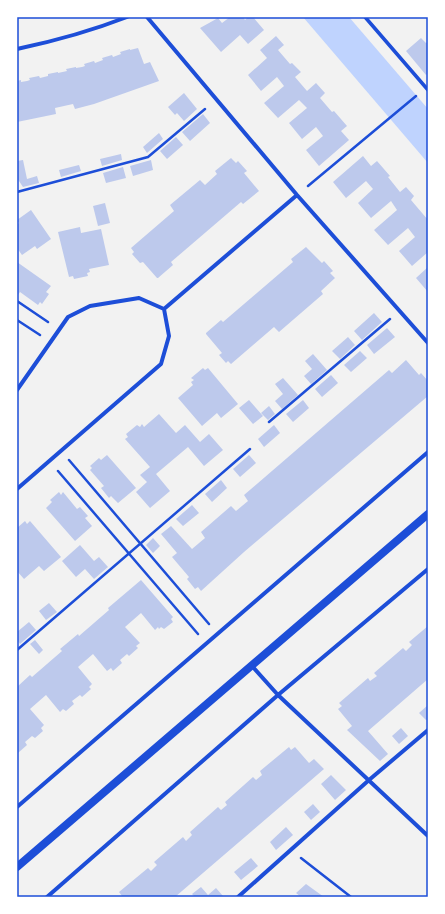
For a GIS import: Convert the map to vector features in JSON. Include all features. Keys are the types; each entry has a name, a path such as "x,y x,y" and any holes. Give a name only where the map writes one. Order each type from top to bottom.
{"main road":[{"path":"17,867 428,514"}],"street":[{"path":"17,49 63,39 127,17"},
{"path":"147,17 297,196 428,343"},
{"path":"365,17 428,90"},
{"path":"164,309 297,196"},
{"path":"17,390 68,317 90,306 139,298 164,309"},
{"path":"17,489 161,364 169,336 164,309"},
{"path":"17,808 428,452"},
{"path":"47,897 278,695 428,569"},
{"path":"252,666 278,695 428,836"},
{"path":"238,897 369,780 428,730"}],"path":[{"path":"297,196 420,93"},
{"path":"17,192 148,157 216,100"},
{"path":"17,301 59,330"},
{"path":"269,422 400,311"},
{"path":"17,320 50,342"},
{"path":"17,650 250,449"},
{"path":"62,451 217,634"},
{"path":"50,461 206,644"},
{"path":"291,850 351,897"}],"water":[{"path":"303,17 349,17 428,109 428,163"}],"building":[{"path":"230,17 243,17 245,20 248,17 253,17 264,30 248,44 240,35 221,52 200,28 218,18 222,23"},
{"path":"276,36 284,45 278,50 290,64 292,63 301,72 295,77 307,91 316,83 325,93 320,98 347,126 341,131 349,140 319,166 306,150 323,136 316,127 302,139 289,123 307,108 299,100 278,118 264,103 284,86 277,77 261,91 248,75 267,58 260,50"},
{"path":"421,38 426,43 428,42 428,73 426,75 406,51"},
{"path":"138,48 144,64 150,62 159,81 94,104 75,109 73,104 55,108 56,114 17,122 17,81 27,81 30,80 29,78 39,76 40,78 48,76 48,74 67,71 66,69 82,67 85,66 84,64 94,61 95,63 103,60 102,58 112,55 113,57 121,54 120,52"},
{"path":"184,93 197,109 184,121 177,113 175,115 168,107"},
{"path":"203,114 210,123 190,141 182,132"},
{"path":"159,133 163,139 147,153 143,147"},
{"path":"176,137 183,145 167,159 160,151"},
{"path":"121,154 122,160 102,166 100,159"},
{"path":"363,156 371,166 377,161 390,176 388,177 400,192 406,187 414,196 411,200 428,220 428,252 412,266 399,251 415,237 408,228 388,245 374,230 397,210 391,201 371,218 358,203 373,189 366,181 346,198 333,182"},
{"path":"231,158 236,163 238,161 247,171 244,173 259,191 243,204 241,202 171,262 173,265 157,278 143,262 140,263 132,254 134,252 131,248 174,211 170,205 200,180 205,185 217,174 215,171"},
{"path":"23,160 27,179 37,176 39,183 23,187 17,178 17,161"},
{"path":"151,160 153,170 133,176 130,166"},
{"path":"79,165 81,171 61,177 59,170"},
{"path":"123,167 126,178 106,183 103,173"},
{"path":"105,203 110,223 98,226 93,206"},
{"path":"31,210 51,239 37,249 35,246 22,255 17,248 17,225 19,223 17,220"},
{"path":"80,227 81,233 101,229 109,265 89,269 90,272 87,273 88,276 74,279 73,276 69,277 58,232"},
{"path":"306,247 322,263 324,261 333,271 330,273 335,278 321,291 323,294 279,332 274,327 231,364 228,361 226,363 219,355 222,353 206,333 221,320 223,322 293,262 291,259"},
{"path":"17,262 51,286 46,292 49,294 42,304 40,302 38,305 20,292 18,295 17,294"},
{"path":"428,267 428,292 416,278"},
{"path":"374,313 382,322 362,340 354,331"},
{"path":"387,328 395,337 374,354 367,345"},
{"path":"348,337 355,345 340,359 332,351"},
{"path":"360,351 367,358 351,372 344,365"},
{"path":"313,354 327,370 311,384 304,376 312,369 305,361"},
{"path":"406,360 419,375 421,373 428,381 428,396 244,552 201,591 198,587 195,589 187,579 189,577 172,557 177,553 161,534 171,526 192,549 205,538 201,532 231,506 236,511 248,501 244,495 389,370 392,373"},
{"path":"203,368 205,370 208,368 238,404 221,418 217,413 202,426 178,398 193,385 191,382 194,380 191,378"},
{"path":"331,375 338,383 322,397 315,389"},
{"path":"283,378 298,395 282,409 275,401 283,394 275,384"},
{"path":"249,400 263,416 253,424 239,408"},
{"path":"303,400 309,408 293,422 286,414"},
{"path":"269,406 275,414 268,420 261,413"},
{"path":"159,414 176,433 185,425 200,442 209,434 223,450 204,466 188,447 156,474 170,491 150,508 136,492 147,482 140,475 150,467 125,439 128,437 126,434 137,425 140,427 142,424 144,427"},
{"path":"274,425 280,433 264,447 258,439"},
{"path":"107,455 136,488 118,503 111,496 109,498 101,488 104,486 90,470 92,468 90,466 99,458 101,460"},
{"path":"249,455 256,463 240,477 233,469"},
{"path":"221,480 227,488 212,502 205,494"},
{"path":"59,492 61,495 63,492 77,509 80,507 88,516 85,518 92,526 75,541 46,508 52,502 50,500"},
{"path":"192,505 199,513 183,526 176,519"},
{"path":"25,521 27,524 30,521 61,557 44,571 39,566 24,579 17,571 17,528"},
{"path":"153,538 160,546 153,553 146,545"},
{"path":"80,545 94,561 99,557 108,567 94,579 85,569 76,577 62,561"},
{"path":"141,580 173,617 171,619 173,622 164,629 161,627 159,629 158,627 155,630 141,613 125,627 140,643 136,646 138,648 129,656 127,654 120,660 122,663 113,671 111,668 107,671 93,654 78,667 92,684 89,687 91,689 82,697 80,695 72,701 74,704 66,711 63,709 60,712 46,695 30,709 44,725 41,728 43,731 35,738 32,736 25,742 27,745 18,753 17,687 30,675 32,677 62,651 60,649 78,634 79,636 109,610 108,608"},
{"path":"49,603 57,612 46,620 39,611"},
{"path":"29,622 36,630 20,644 17,640 17,632"},
{"path":"428,626 428,679 368,731 388,754 380,761 347,730 352,726 338,709 342,706 339,703 368,678 370,681 377,676 374,673 403,648 406,651 412,645 409,642"},
{"path":"35,640 43,650 39,654 30,644"},
{"path":"428,705 428,719 426,720 419,713"},
{"path":"401,728 408,736 399,744 392,736"},
{"path":"289,747 291,750 295,747 309,763 314,759 324,769 175,897 120,897 122,896 119,892 148,868 151,871 157,865 154,862 183,837 186,841 192,835 190,832 218,807 221,810 227,805 225,802 253,777 256,780 262,775 260,771"},
{"path":"331,775 346,790 335,800 321,784"},
{"path":"313,804 320,812 311,820 304,812"},
{"path":"286,827 293,835 276,850 270,842"},
{"path":"251,858 258,866 241,880 234,872"},
{"path":"306,884 324,897 301,897 296,893"},
{"path":"201,887 208,895 216,888 223,896 195,897 192,894"}]}
